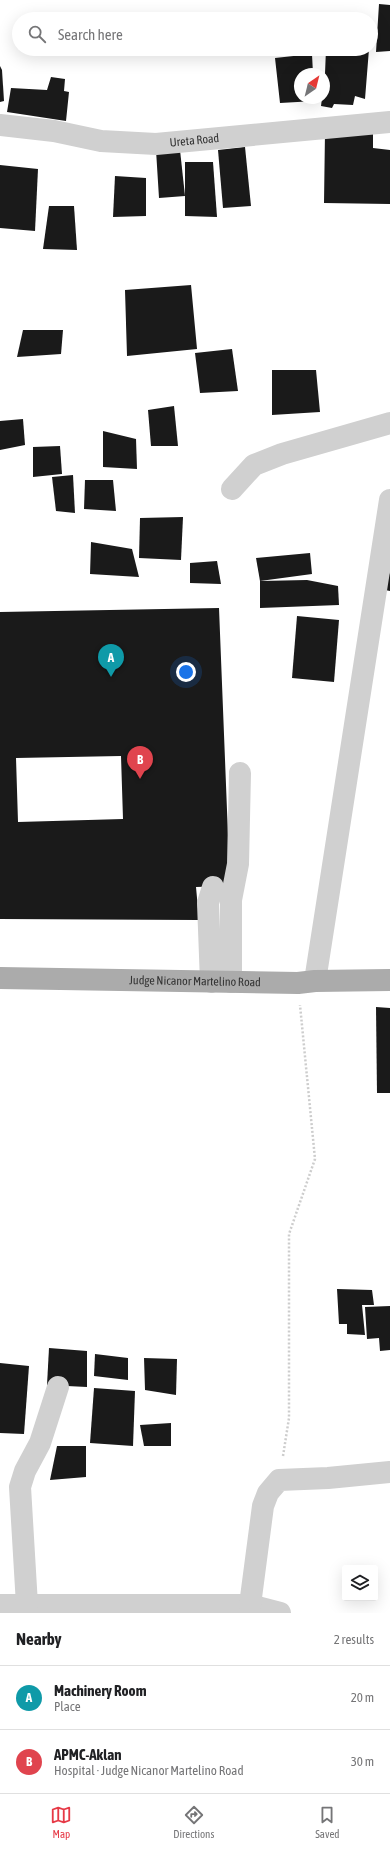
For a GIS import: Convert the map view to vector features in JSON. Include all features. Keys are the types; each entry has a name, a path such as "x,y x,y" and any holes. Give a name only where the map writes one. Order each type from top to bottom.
{"main road":[{"name":"Judge Nicanor Martelino Road","path":"0,978 221,982 390,980"}],"street":[{"name":"Ureta Road","path":"0,125 54,131 101,141 156,144 390,122"},
{"path":"232,489 254,465 282,454 390,423"},
{"path":"307,982 390,500"},
{"path":"221,982 231,900 238,864 240,773"},
{"path":"213,886 208,903 221,982"},
{"path":"27,1605 20,1487 25,1471 40,1443 58,1387"},
{"path":"250,1604 263,1506 268,1493 279,1480 328,1478 390,1472"},
{"path":"0,1605 250,1604 280,1613"}],"path":[{"path":"279,1480 289,1418 289,1234 315,1159 307,982"}],"building":[{"path":"379,4 390,5 390,51 378,52"},
{"path":"312,56 313,68 294,68 294,102 280,103 275,58"},
{"path":"326,56 368,56 365,99 355,96 353,105 334,104 332,108 321,106 321,104 330,104 330,68 325,68"},
{"path":"0,66 2,70 4,101 0,102"},
{"path":"51,77 65,79 64,91 69,92 66,121 7,112 11,88 47,90"},
{"path":"325,132 373,133 373,148 390,150 390,204 324,203"},
{"path":"245,147 251,206 223,208 218,150"},
{"path":"156,150 180,150 185,196 159,198"},
{"path":"185,162 213,162 217,217 185,216"},
{"path":"0,165 38,169 35,231 0,228"},
{"path":"115,176 146,178 146,216 113,217"},
{"path":"49,206 74,206 77,250 43,249"},
{"path":"191,285 197,349 127,356 125,290"},
{"path":"23,330 63,330 61,354 17,357"},
{"path":"232,349 238,391 200,393 195,353"},
{"path":"272,370 316,370 320,412 272,415"},
{"path":"174,406 178,446 151,446 148,410"},
{"path":"23,419 25,445 0,450 0,421"},
{"path":"103,431 136,439 137,469 103,467"},
{"path":"60,446 62,474 33,477 33,447"},
{"path":"73,475 75,513 56,511 52,477"},
{"path":"85,480 113,480 116,511 84,509"},
{"path":"183,517 181,560 139,558 140,518"},
{"path":"91,542 132,549 139,577 90,574"},
{"path":"310,553 312,574 260,581 256,558"},
{"path":"217,561 221,584 190,583 190,563"},
{"path":"390,571 390,591 385,590"},
{"path":"307,580 338,586 339,605 260,608 260,581"},
{"path":"219,608 230,886 196,887 199,920 0,919 0,612","holes":["121,756 123,819 18,822 16,758"]},
{"path":"297,616 339,620 334,682 292,678"},
{"path":"376,1007 390,1008 390,1093 377,1093"},
{"path":"337,1289 372,1290 374,1305 362,1305 365,1335 347,1334 347,1324 339,1324"},
{"path":"390,1306 390,1350 380,1351 379,1338 367,1339 365,1307"},
{"path":"49,1348 87,1351 87,1387 47,1385"},
{"path":"95,1354 128,1358 128,1380 94,1376"},
{"path":"144,1358 177,1359 176,1395 145,1390"},
{"path":"0,1363 29,1366 24,1434 0,1433"},
{"path":"94,1388 135,1391 133,1446 90,1443"},
{"path":"171,1423 171,1446 144,1446 140,1425"},
{"path":"57,1446 86,1446 86,1477 50,1480"}],"place":[{"name":"Machinery Room","path":"111,677"},
{"name":"APMC-Aklan","path":"140,779"}]}
